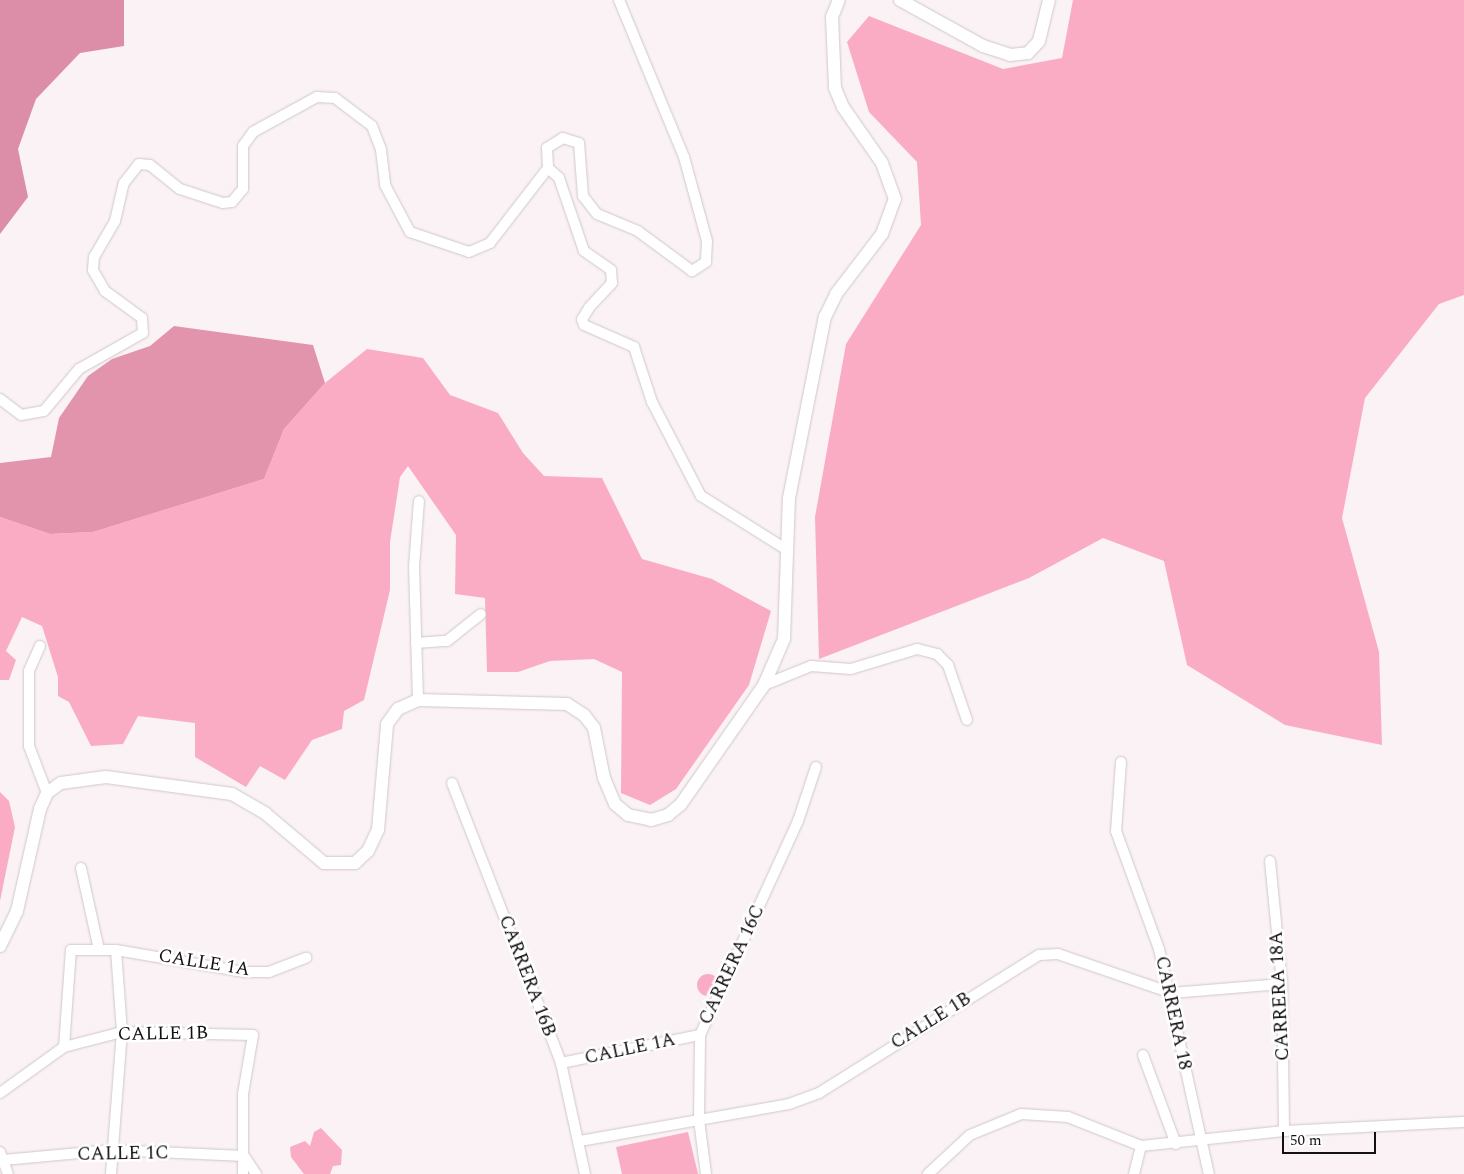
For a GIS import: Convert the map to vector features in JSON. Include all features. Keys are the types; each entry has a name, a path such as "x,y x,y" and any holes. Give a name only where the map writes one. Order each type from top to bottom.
{"street":[{"path":"0,399 21,415 44,411 79,369 143,333 142,318 105,291 93,270 94,257 115,221 124,183 139,164 150,165 180,189 223,203 232,202 243,189 243,146 253,132 318,97 335,98 372,126 381,150 385,185 410,232 469,252 490,243 548,168 547,148 563,138 579,143 583,196 597,214 638,231 692,271 706,262 707,241 684,157 619,0"},
{"path":"47,794 61,783 81,777 151,781 232,794 266,814 324,863 355,864 368,851 378,830 387,724 398,709 418,700 567,704 584,714 594,728 604,778 616,804 628,815 652,820 668,815 681,804 764,685 784,639 787,550 795,452 825,317 836,294 882,234 895,199 882,163 843,107 836,88 832,17 839,0"},
{"path":"900,0 983,46 1010,55 1028,53 1039,41 1049,0"},
{"path":"548,168 559,178 584,251 611,270 612,283 589,308 582,319 584,325 634,347 652,402 701,496 787,550"},
{"path":"418,700 414,567 419,501"},
{"path":"416,644 447,640 481,614"},
{"path":"0,946 17,911 47,794 29,746 29,671 40,646"},
{"path":"764,685 811,666 851,669 917,650 937,654 948,665 967,720"},
{"name":"CARRERA 18","path":"1121,762 1116,830 1171,993 1199,1139 1209,1174"},
{"name":"CARRERA 16C","path":"706,1174 699,1120 700,1035 794,830 816,766"},
{"name":"CARRERA 16B","path":"452,783 561,1063 580,1141 584,1174"},
{"name":"CARRERA 18A","path":"1270,861 1282,984 1284,1131"},
{"path":"81,868 99,950"},
{"name":"CALLE 1A","path":"64,1047 71,950 116,950 245,972 269,972 306,958"},
{"path":"111,1174 122,1032 116,950"},
{"name":"CALLE 1B","path":"580,1141 789,1104 819,1094 1039,955 1058,954 1171,993 1282,984"},
{"name":"CALLE 1B","path":"0,1093 64,1047 122,1032 253,1035 243,1094 244,1156"},
{"name":"CALLE 1A","path":"561,1063 700,1035"},
{"path":"1144,1055 1176,1144"},
{"path":"928,1174 970,1135 1021,1114 1068,1117 1141,1146 1176,1144 1199,1139 1284,1131 1464,1122"},
{"path":"1134,1174 1141,1146"},
{"name":"CALLE 1C","path":"1,1156 112,1150 244,1156"},
{"path":"1,1156 8,1174"},
{"path":"243,1174 244,1156"},
{"path":"244,1156 256,1174"}],"shaded area":[{"path":"0,0 124,0 124,46 80,53 36,99 18,149 28,197 0,234"},
{"path":"1073,0 1464,0 1464,295 1439,304 1365,398 1342,518 1379,652 1382,745 1285,725 1187,665 1164,561 1103,538 1029,578 819,659 815,517 846,344 921,225 917,162 869,112 847,42 869,16 1003,69 1062,58"},
{"path":"174,326 313,345 325,383 284,429 264,479 93,532 50,534 0,517 0,463 51,457 59,418 88,376 112,359 150,346"},
{"path":"367,349 423,358 450,395 498,413 523,453 544,476 602,478 642,559 712,579 771,611 749,685 676,789 650,805 621,793 622,672 594,659 550,661 518,672 487,672 485,598 455,594 456,535 408,466 400,477 390,542 390,590 364,700 344,711 342,729 312,740 285,780 260,766 246,787 195,757 195,723 138,716 123,744 91,746 69,702 58,696 58,677 42,626 22,617 6,651 16,660 9,680 0,680 0,517 50,534 93,532 264,479 284,429 325,383"},
{"path":"0,792 9,801 15,827 0,901"},
{"path":"708,974 716,977 719,985 716,993 708,996 700,993 697,985 700,977"},
{"path":"321,1128 342,1150 341,1165 333,1166 330,1174 304,1174 291,1157 290,1147 305,1141 310,1146 314,1132"},
{"path":"688,1132 698,1174 622,1174 616,1147"}]}
